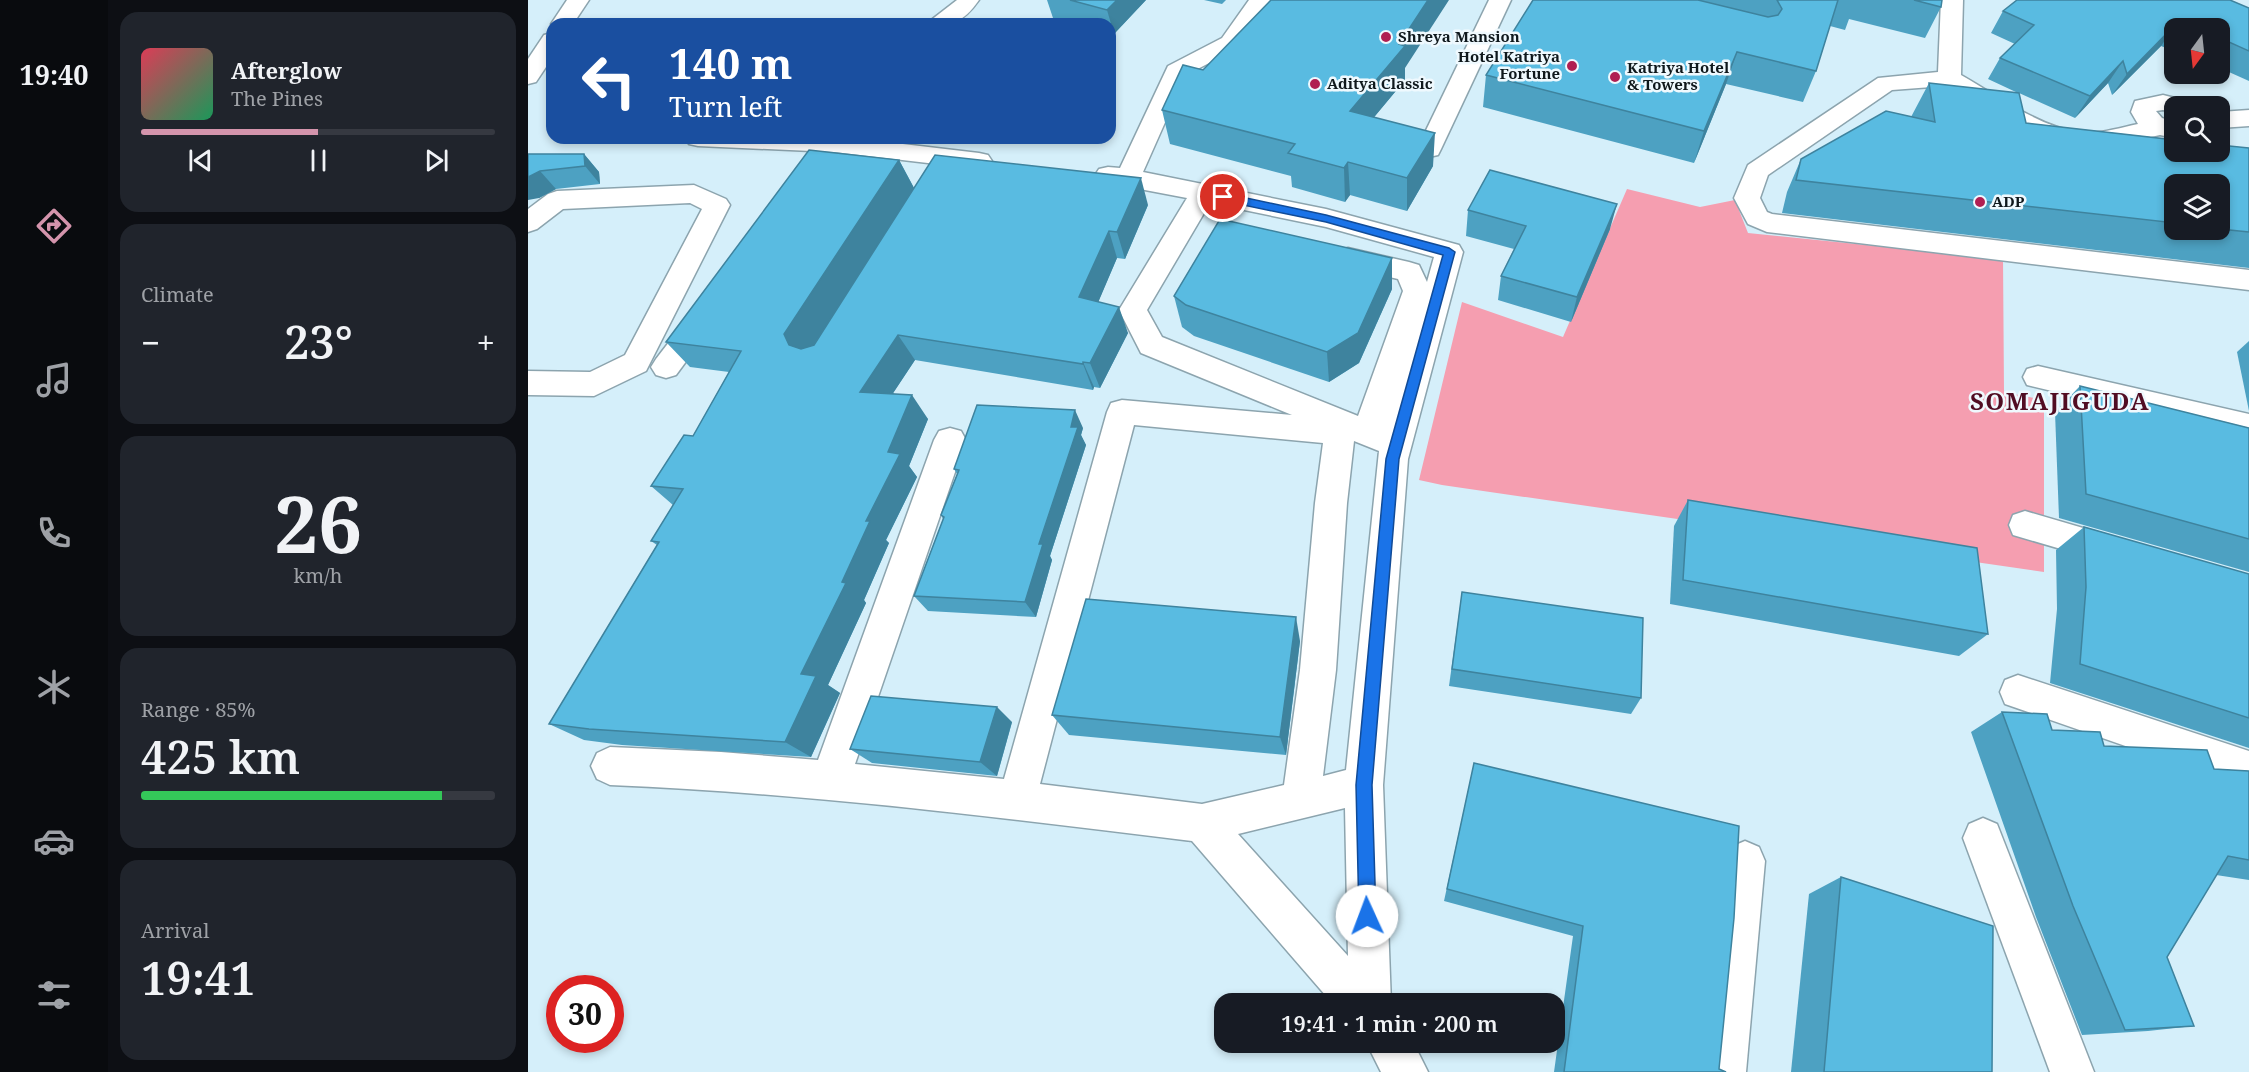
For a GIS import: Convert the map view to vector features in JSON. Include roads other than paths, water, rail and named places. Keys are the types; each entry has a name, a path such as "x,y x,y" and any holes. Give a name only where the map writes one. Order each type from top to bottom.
{"street":[{"path":"566,18 578,0"},
{"path":"930,0 965,4"},
{"path":"1128,177 1176,72 1230,43 1260,0"},
{"path":"1429,149 1500,0"},
{"path":"1949,78 1952,0"},
{"path":"945,18 965,4"},
{"path":"528,77 546,49"},
{"path":"2164,129 2099,140 2078,140 2040,130 1949,78 1886,83 1757,171 1747,198 1756,218 1767,223 2249,280"},
{"path":"2164,102 2144,106 2143,114 2164,126"},
{"path":"2230,120 2249,118"},
{"path":"814,170 834,144 883,144 948,158 1004,164"},
{"path":"931,182 948,158"},
{"path":"1083,172 1128,177 1326,218 1449,252 1392,459 1380,576 1364,785 1370,993"},
{"path":"1203,193 1197,224 1134,310 1151,345 1396,445"},
{"path":"528,223 557,200 694,194 717,205 636,363 594,384 528,383"},
{"path":"1320,252 1409,272 1418,291 1367,433"},
{"path":"666,367 716,301"},
{"path":"2038,377 2249,426"},
{"path":"1017,800 1122,412 1340,432 1331,503 1318,670 1300,800"},
{"path":"830,780 950,440"},
{"path":"2025,525 2137,557"},
{"path":"2018,692 2249,770"},
{"path":"610,766 721,771 830,780 1202,823 1364,785"},
{"path":"1202,823 1352,993"},
{"path":"1983,838 2072,1072"},
{"path":"1724,1072 1745,861"},
{"path":"1395,1053 1406,1072"}],"place":[{"name":"Shreya Mansion","path":"1386,37"},
{"name":"Hotel Katriya Fortune","path":"1572,66"},
{"name":"Katriya Hotel & Towers","path":"1615,77"},
{"name":"Aditya Classic","path":"1315,84"},
{"name":"ADP","path":"1980,202"}],"district":[{"name":"SOMAJIGUDA","path":"2060,402"}]}
